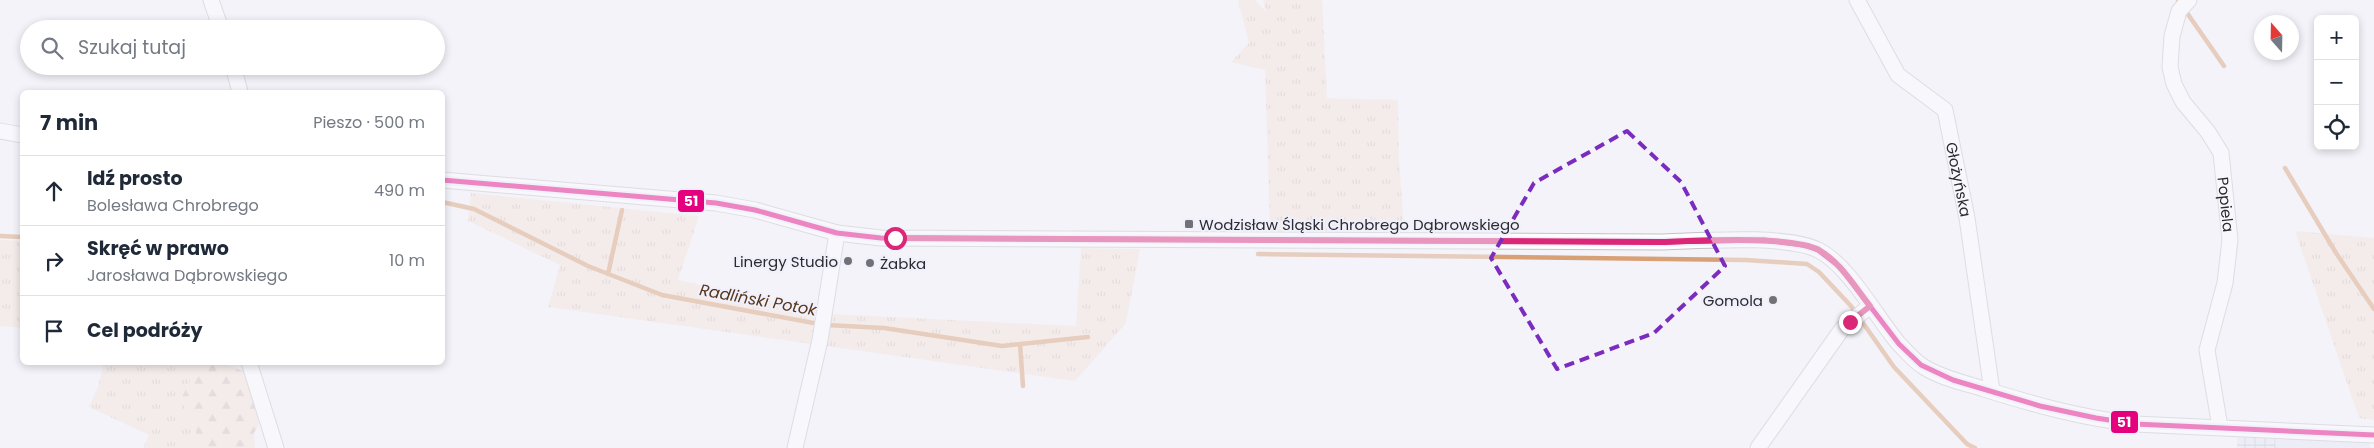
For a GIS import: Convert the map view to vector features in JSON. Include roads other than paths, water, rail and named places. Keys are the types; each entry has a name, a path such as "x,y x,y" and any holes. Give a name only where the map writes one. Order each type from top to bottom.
{"street":[{"path":"211,0 218,20"},
{"name":"Głożyńska","path":"1857,0 1898,74 1945,110 1967,218 1992,392"},
{"name":"Popiela","path":"2185,4 2172,36 2170,67 2174,84 2183,102 2208,132 2221,153 2230,240 2224,283 2207,350 2220,427"},
{"path":"235,75 239,90"},
{"path":"0,132 20,135"},
{"path":"445,180 716,203 755,210 837,233 882,238 1764,241 1798,244 1819,250 1843,270 1861,314 1900,344 1924,367 1951,379 2052,410 2100,420 2135,424 2374,435"},
{"path":"795,448 820,340 837,233"},
{"path":"1758,448 1842,329 1861,314"},
{"path":"250,365 276,448"}],"waterway":[{"path":"2178,0 2224,66"},
{"path":"2285,168 2336,253 2374,309"},
{"name":"Radliński Potok","path":"445,203 474,209 588,266 662,295 819,324"},
{"path":"608,274 622,210"},
{"name":"Radliński Potok","path":"0,236 20,237"},
{"path":"1258,254 1746,260 1807,264 1819,272 1851,306 1894,367 1967,444 1975,448"},
{"name":"Radliński Potok","path":"826,325 884,328 1002,346 1088,337"},
{"path":"1020,344 1023,386"}],"place":[{"name":"Wodzisław Śląski Chrobrego Dąbrowskiego","path":"1189,224"},
{"name":"Linergy Studio","path":"848,261"},
{"name":"Żabka","path":"870,263"},
{"name":"Gomola","path":"1773,300"}]}
